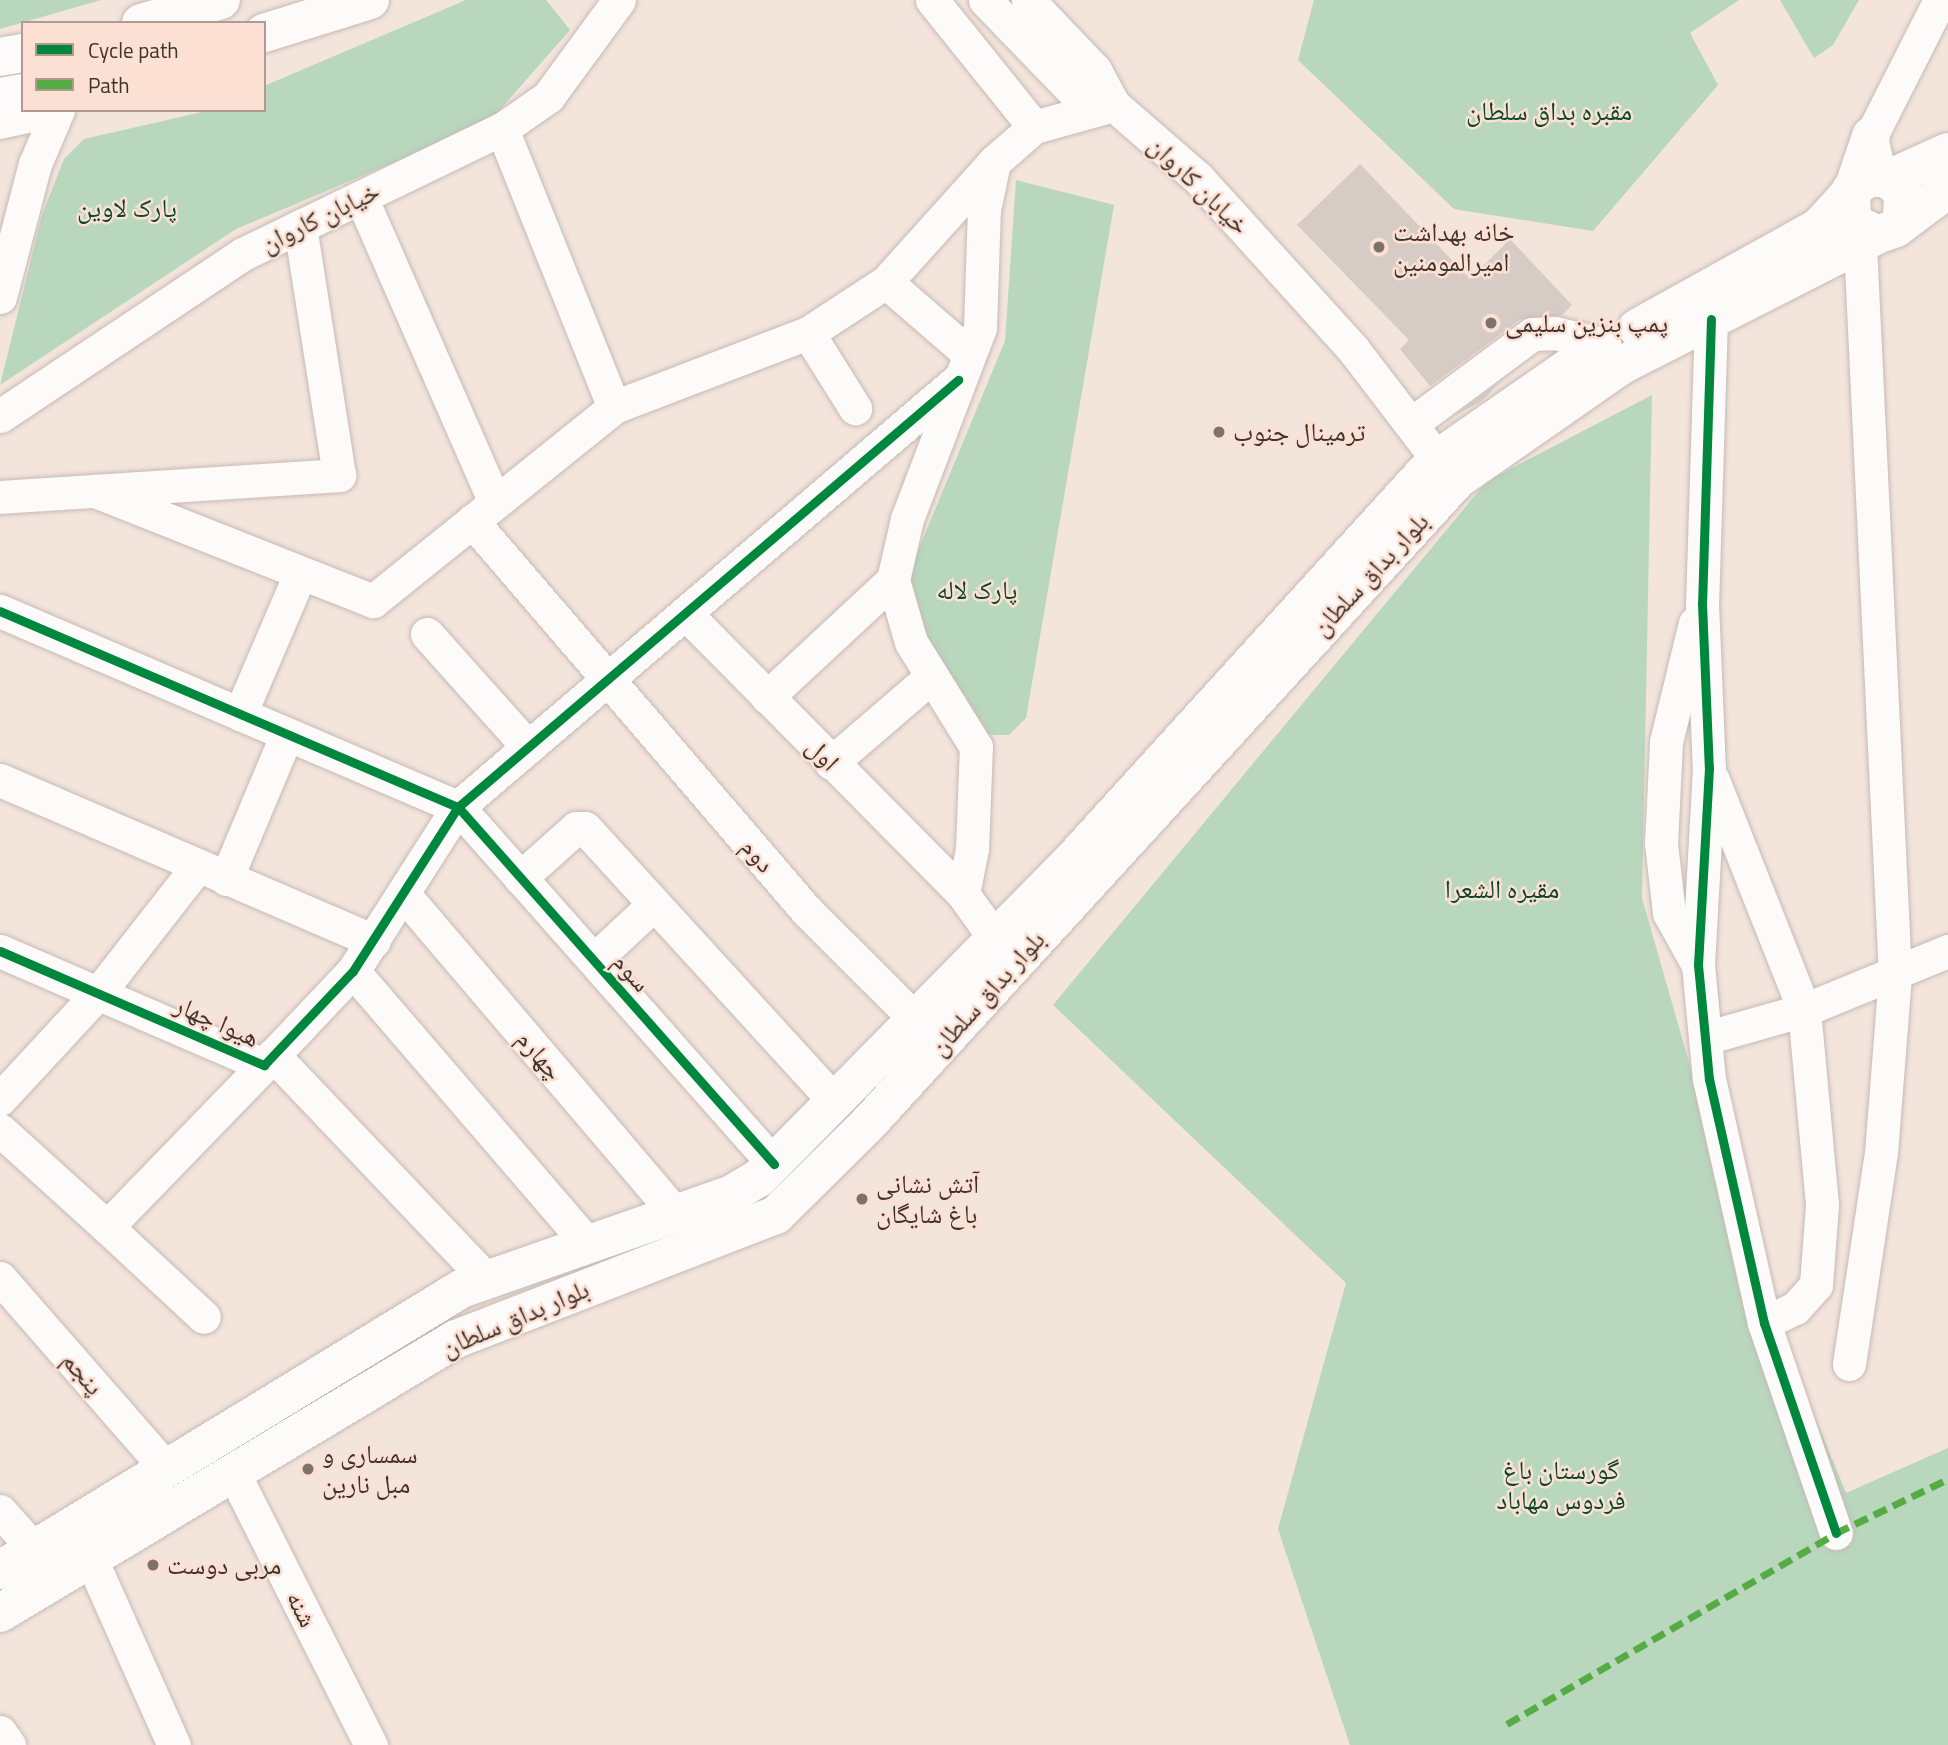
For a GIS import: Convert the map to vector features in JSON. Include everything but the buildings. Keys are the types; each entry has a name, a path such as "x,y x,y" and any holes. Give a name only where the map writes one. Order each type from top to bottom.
{"main road":[{"path":"148,21 221,0"},
{"path":"273,37 369,0"},
{"path":"0,57 21,53"},
{"path":"1864,186 1903,192 1880,233 1852,222 1864,186 1871,136"},
{"path":"1864,186 1948,152"},
{"name":"بلوار بداق سلطان","path":"0,1570 485,1278 747,1187 774,1164 996,940 1437,459 1605,345 1819,227 1864,186"},
{"name":"بلوار بداق سلطان","path":"0,1613 479,1327 758,1226 794,1201 882,1109 1458,479 1569,397 1711,319 1880,233 1948,189"},
{"path":"836,1102 868,1116 882,1109"},
{"path":"836,1102 843,1123 846,1147"}],"street":[{"name":"خیابان کاروان","path":"0,416 243,254 502,129 548,97 619,0"},
{"path":"932,0 1034,127"},
{"path":"985,0 1114,105"},
{"path":"1028,0 1084,81"},
{"path":"1871,136 1940,0"},
{"name":"خیابان کاروان","path":"1114,105 1198,178 1411,424 1437,459"},
{"path":"96,491 373,601 614,407 808,333 886,282 994,162 1034,127 1114,105"},
{"path":"0,297 35,164 57,112"},
{"path":"502,129 614,407"},
{"path":"963,894 973,837 976,747 911,642 893,580 907,519 980,328 984,210 994,162"},
{"name":"دوم","path":"361,197 484,512 606,681 806,910 917,1021"},
{"path":"0,497 339,475 300,226"},
{"path":"1849,1364 1881,1153 1895,976 1880,233"},
{"path":"886,282 963,367"},
{"path":"1711,319 1702,604 1709,768 1698,965 1705,1038 1765,1323 1836,1533"},
{"path":"808,333 855,408"},
{"path":"1411,424 1532,334 1555,333 1605,345"},
{"name":"هیوا چهار","path":"0,951 268,1060 353,971 406,897 458,807 685,613 963,367"},
{"path":"240,714 300,573"},
{"path":"767,696 893,580"},
{"path":"1698,965 1669,913 1661,843 1666,742 1702,604"},
{"path":"0,611 458,807"},
{"name":"اول","path":"685,613 963,894 996,940"},
{"path":"427,634 528,747"},
{"path":"831,763 932,676"},
{"path":"0,1099 211,873 287,734"},
{"path":"1709,768 1804,1010 1823,1261 1805,1301 1765,1323"},
{"path":"0,780 373,941"},
{"name":"سوم","path":"458,807 774,1164"},
{"path":"520,878 580,826 836,1102"},
{"name":"چهارم","path":"406,897 675,1213"},
{"path":"594,960 653,905"},
{"path":"1705,1038 1804,1010 1895,976 1948,951"},
{"path":"353,971 587,1242"},
{"path":"107,1227 268,1060 485,1278"},
{"path":"0,1130 204,1317"},
{"name":"پنجم","path":"0,1278 166,1468"},
{"name":"شنه","path":"234,1474 371,1745"},
{"path":"0,1511 34,1549"},
{"path":"91,1559 174,1745"},
{"path":"0,1732 9,1745"}],"green space":[{"path":"0,0 101,0 21,21 0,29"},
{"name":"پارک لاوین","path":"466,0 546,0 570,30 489,122 236,229 0,385 42,215 64,159 84,139 202,112 266,112 266,85"},
{"name":"مقبره بداق سلطان","path":"1314,0 1739,0 1690,33 1718,85 1593,231 1454,209 1298,60"},
{"path":"1780,0 1859,0 1833,45 1814,58"},
{"name":"پارک لاله","path":"1016,180 1114,205 1026,718 1009,735 984,735 908,612 905,582 1005,341"},
{"name":"گورستان باغ فردوس مهاباد","path":"1652,395 1642,898 1734,1220 1846,1493 1948,1448 1948,1745 1350,1745 1278,1529 1346,1283 1053,1005 1487,481"}],"marked path":[{"path":"1507,1724 1836,1533 1948,1479"}],"cycle path":[{"path":"1711,319 1702,604 1709,768 1698,965 1709,1079 1764,1323 1836,1533"},
{"path":"0,951 264,1065 353,971 458,807 958,380"},
{"path":"0,611 458,807 774,1164"}],"place":[{"name":"خانه بهداشت امیرالمومنین","path":"1379,247"},
{"name":"پمپ بنزین سلیمی","path":"1491,323"},
{"name":"ترمینال جنوب","path":"1219,432"},
{"name":"آتش نشانی باغ شایگان","path":"862,1199"},
{"name":"سمساری و مبل نارین","path":"308,1469"},
{"name":"مربی دوست","path":"153,1565"}],"park label":[{"name":"مقیره الشعرا","path":"1502,889"}]}
